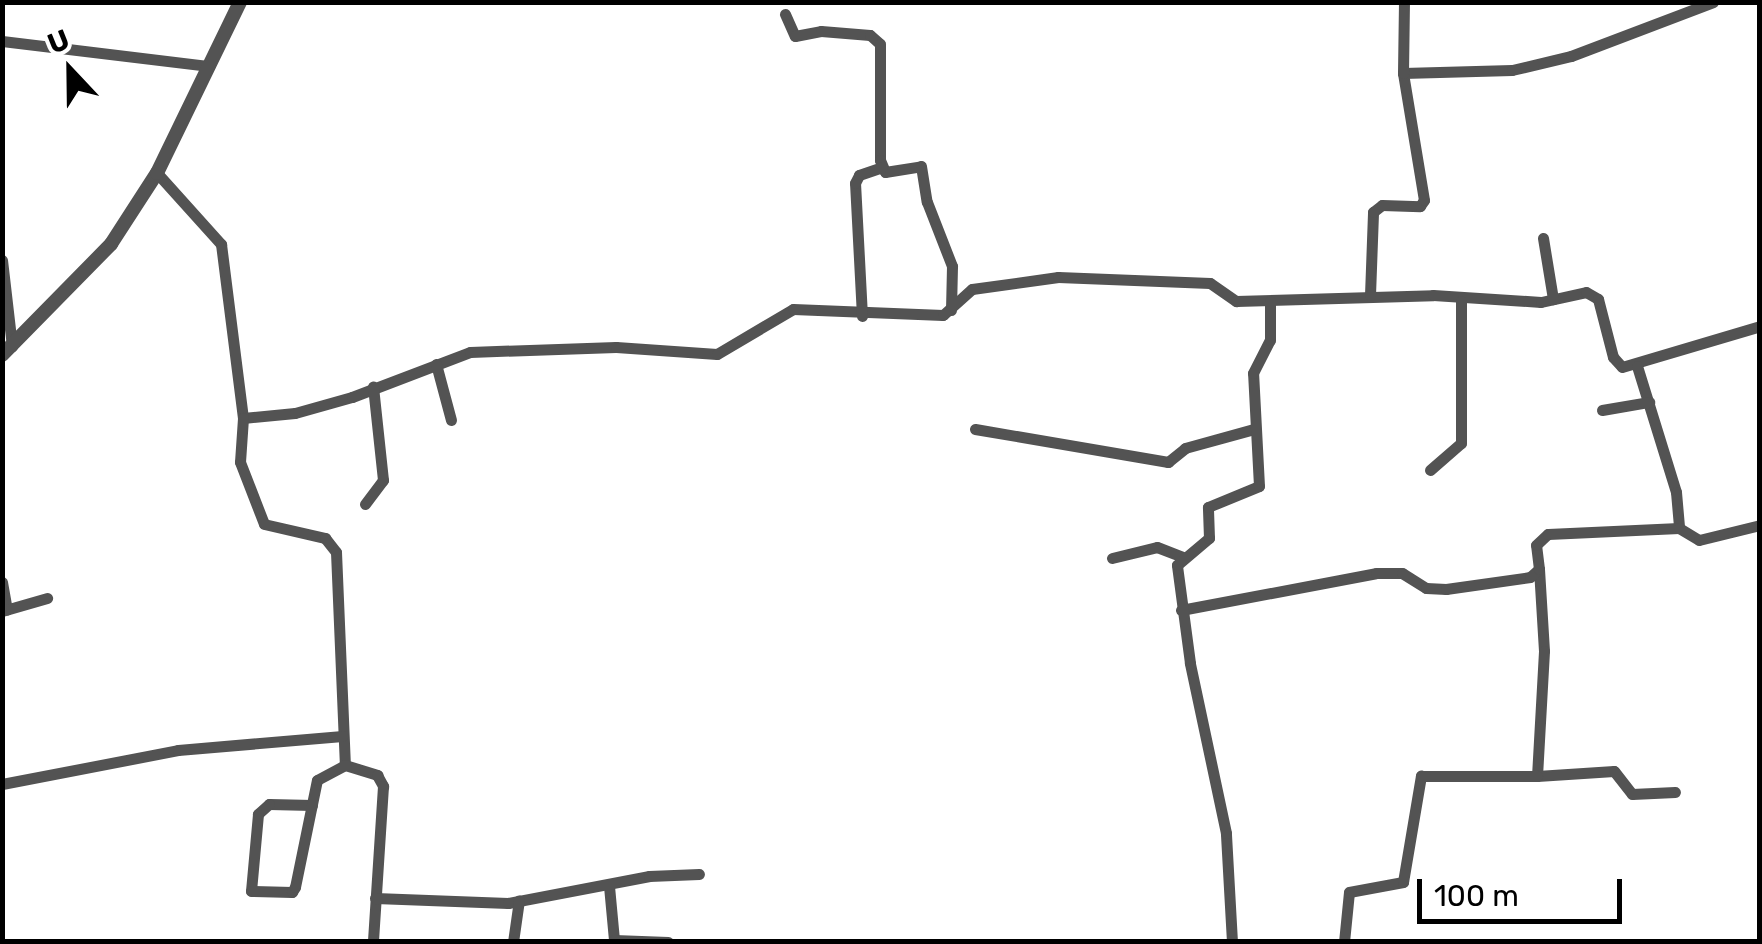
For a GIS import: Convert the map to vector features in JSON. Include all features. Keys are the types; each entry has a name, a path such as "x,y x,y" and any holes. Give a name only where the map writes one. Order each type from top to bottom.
{"street":[{"path":"7,350 111,244 157,173 240,2"},
{"path":"1370,295 1374,212 1382,206 1420,206 1424,200 1403,73 1404,2"},
{"path":"1403,73 1512,70 1571,56 1706,3"},
{"path":"785,14 795,36 853,34 880,44 882,167 886,172 921,166 927,202 952,266 952,310"},
{"path":"2,41 210,66"},
{"path":"862,316 855,183 858,174 882,167"},
{"path":"157,173 221,244 242,418 240,462 264,524 324,538 336,552 345,765"},
{"path":"1543,238 1554,299"},
{"path":"2,260 7,350"},
{"path":"242,418 295,413 470,352 518,349 717,354 779,312 862,316 952,310 972,290 1058,277 1210,284 1232,300 1370,295 1461,301 1594,294 1613,357 1622,367 1636,366 1760,326"},
{"path":"1232,942 1226,833 1181,610 1177,564 1208,538 1208,506 1259,486 1254,364 1270,340 1270,301"},
{"path":"1430,470 1461,443 1461,301"},
{"path":"436,364 451,420"},
{"path":"1636,366 1676,492 1679,528"},
{"path":"365,504 383,480 373,387"},
{"path":"1602,410 1649,402"},
{"path":"975,429 1168,462 1185,448 1254,429"},
{"path":"1537,776 1544,651 1536,545 1548,534 1679,528 1700,540 1760,525"},
{"path":"1112,558 1157,547 1182,557"},
{"path":"1181,610 1376,573 1402,572 1426,588 1446,589 1530,576 1540,569"},
{"path":"2,582 5,610 47,598"},
{"path":"2,784 178,750 342,736"},
{"path":"312,805 269,804 258,814 251,891 286,895 295,887 312,805 317,780 345,765"},
{"path":"345,765 382,780 373,942"},
{"path":"1344,942 1350,892 1404,882 1420,776 1537,776 1614,771 1632,794 1675,792"},
{"path":"374,898 519,900 700,874"},
{"path":"609,886 610,941 668,942"},
{"path":"513,942 519,900"}]}
